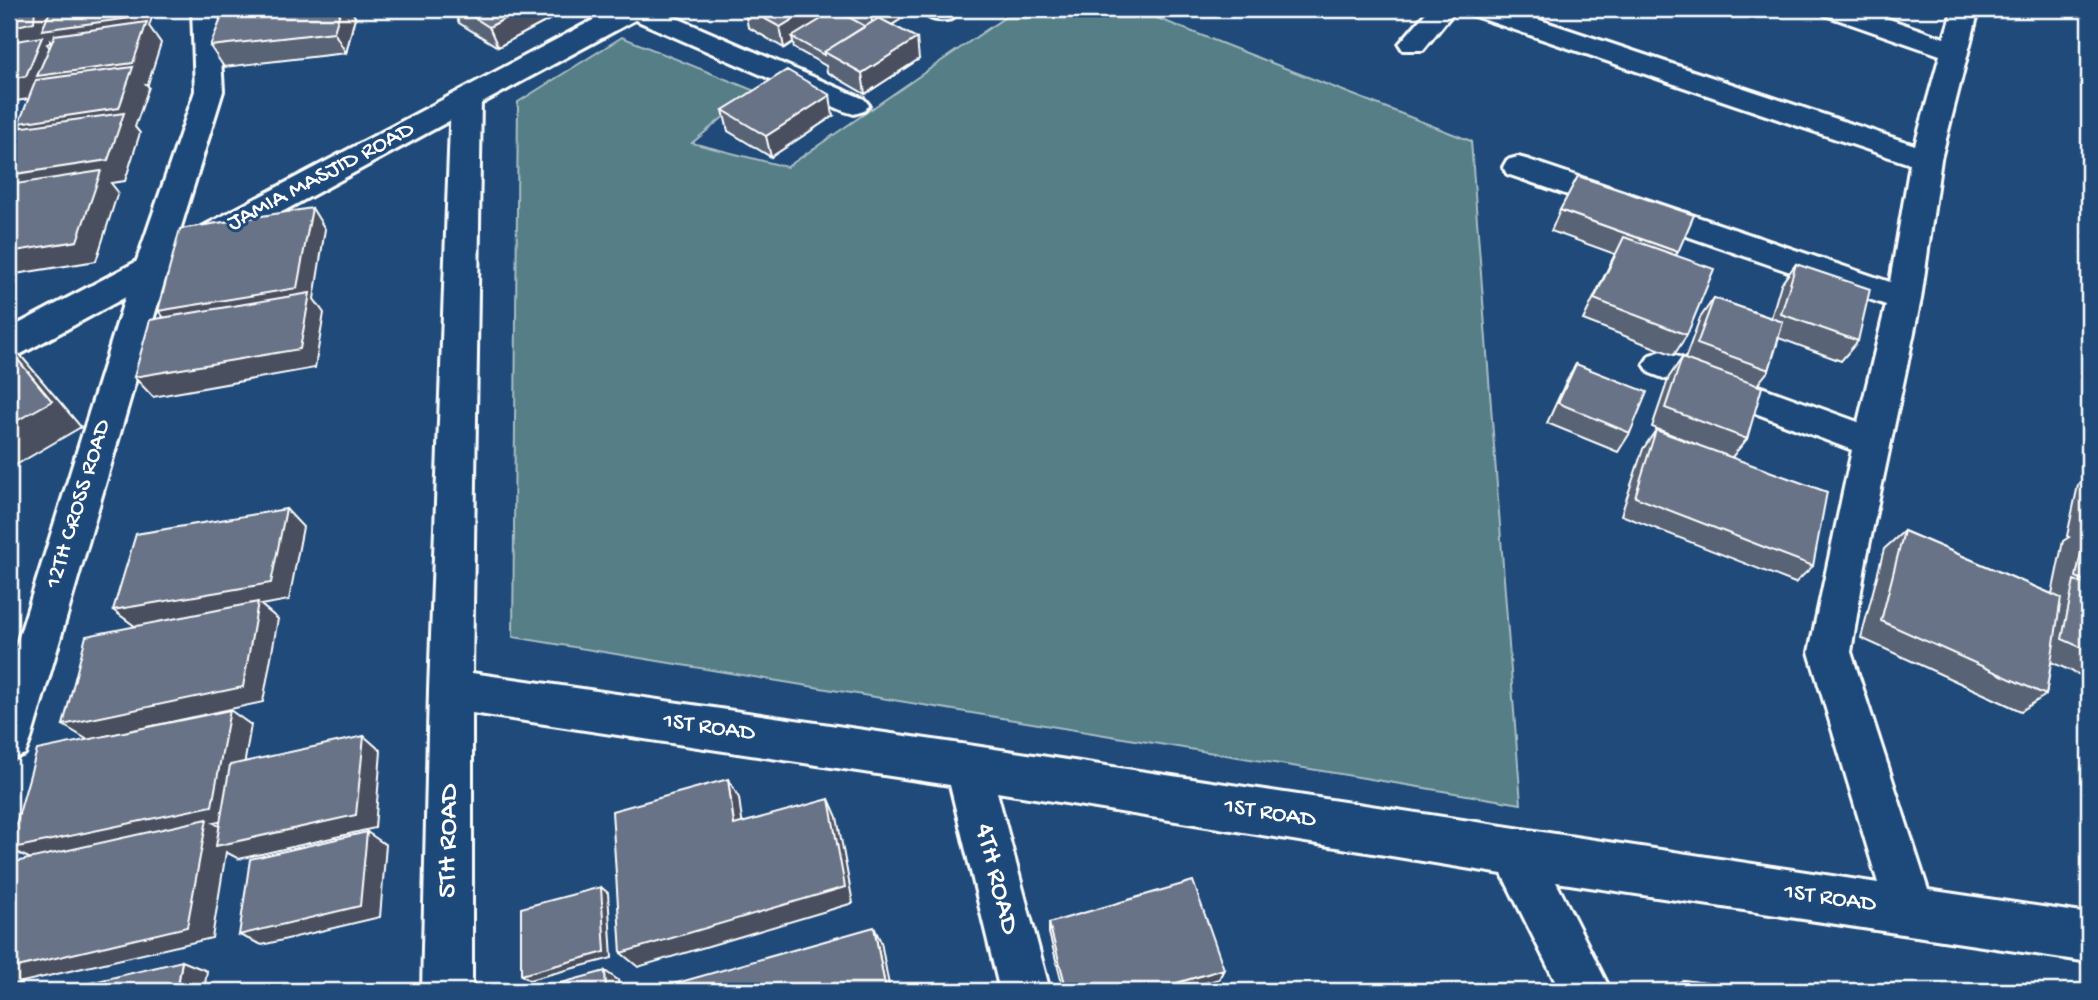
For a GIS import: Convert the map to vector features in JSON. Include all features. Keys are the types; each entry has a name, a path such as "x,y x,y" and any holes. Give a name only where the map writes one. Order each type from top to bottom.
{"street":[{"name":"12TH CROSS ROAD","path":"9,739 25,640 209,91 205,9"},
{"name":"JAMIA MASJID ROAD","path":"9,345 634,9"},
{"path":"634,9 853,105"},
{"path":"1413,44 1443,9"},
{"path":"1481,9 1926,159"},
{"path":"1835,9 1954,51"},
{"path":"1910,911 1830,652 1846,559 1904,299 1926,159 1966,9"},
{"name":"5TH ROAD","path":"447,991 450,690 466,99"},
{"path":"1518,167 1904,299"},
{"path":"1662,364 1874,443"},
{"name":"1ST ROAD","path":"450,690 968,766 1516,853 2089,938"},
{"name":"4TH ROAD","path":"968,766 1025,991"},
{"path":"1516,853 1586,991"}],"green space":[{"path":"1017,9 1134,9 1471,141 1521,804 513,637 518,102 622,37 755,91 692,143 787,167"}],"building":[{"path":"9,9 35,9 34,22 9,28"},
{"path":"51,9 134,9 130,18 42,30"},
{"path":"225,9 341,9 334,32 210,46"},
{"path":"461,9 523,9 489,27"},
{"path":"747,9 810,9 780,27"},
{"path":"860,9 881,9 871,15"},
{"path":"836,10 865,26 824,52 824,55 792,37"},
{"path":"879,18 917,38 862,73 824,52"},
{"path":"147,22 133,63 37,76 55,35"},
{"path":"42,37 26,76 9,79 9,42"},
{"path":"133,67 119,108 19,123 36,80"},
{"path":"787,70 830,95 766,136 723,110"},
{"path":"124,113 108,160 9,175 9,129"},
{"path":"101,171 77,241 9,252 9,185"},
{"path":"1578,176 1694,215 1678,252 1560,210"},
{"path":"312,208 297,288 158,311 180,229"},
{"path":"1624,237 1714,269 1687,335 1594,299"},
{"path":"1796,264 1870,289 1858,341 1781,314"},
{"path":"310,293 300,349 134,377 150,320"},
{"path":"1714,298 1783,322 1769,370 1697,344"},
{"path":"9,349 52,401 9,425"},
{"path":"1682,358 1762,387 1747,439 1665,408"},
{"path":"1576,364 1647,392 1630,433 1558,403"},
{"path":"1656,430 1827,492 1813,566 1635,497"},
{"path":"286,509 271,583 113,610 136,534"},
{"path":"2087,523 2089,524 2089,583 2076,577"},
{"path":"1904,531 2061,598 2046,695 1881,621"},
{"path":"2074,580 2089,586 2089,651 2062,639"},
{"path":"258,602 243,687 63,725 86,636"},
{"path":"230,710 212,806 9,849 37,750"},
{"path":"364,736 356,815 216,846 230,765"},
{"path":"728,779 734,825 829,799 845,887 621,953 612,811"},
{"path":"207,819 187,927 9,969 9,884 15,862"},
{"path":"367,832 360,906 239,935 250,859"},
{"path":"1193,881 1224,969 1149,991 1067,991 1049,923"},
{"path":"601,887 605,952 521,975 521,908"},
{"path":"874,927 886,991 649,991"},
{"path":"182,961 177,991 56,991"},
{"path":"605,971 606,991 532,991"},
{"path":"1683,980 1763,991 1685,991"}]}
